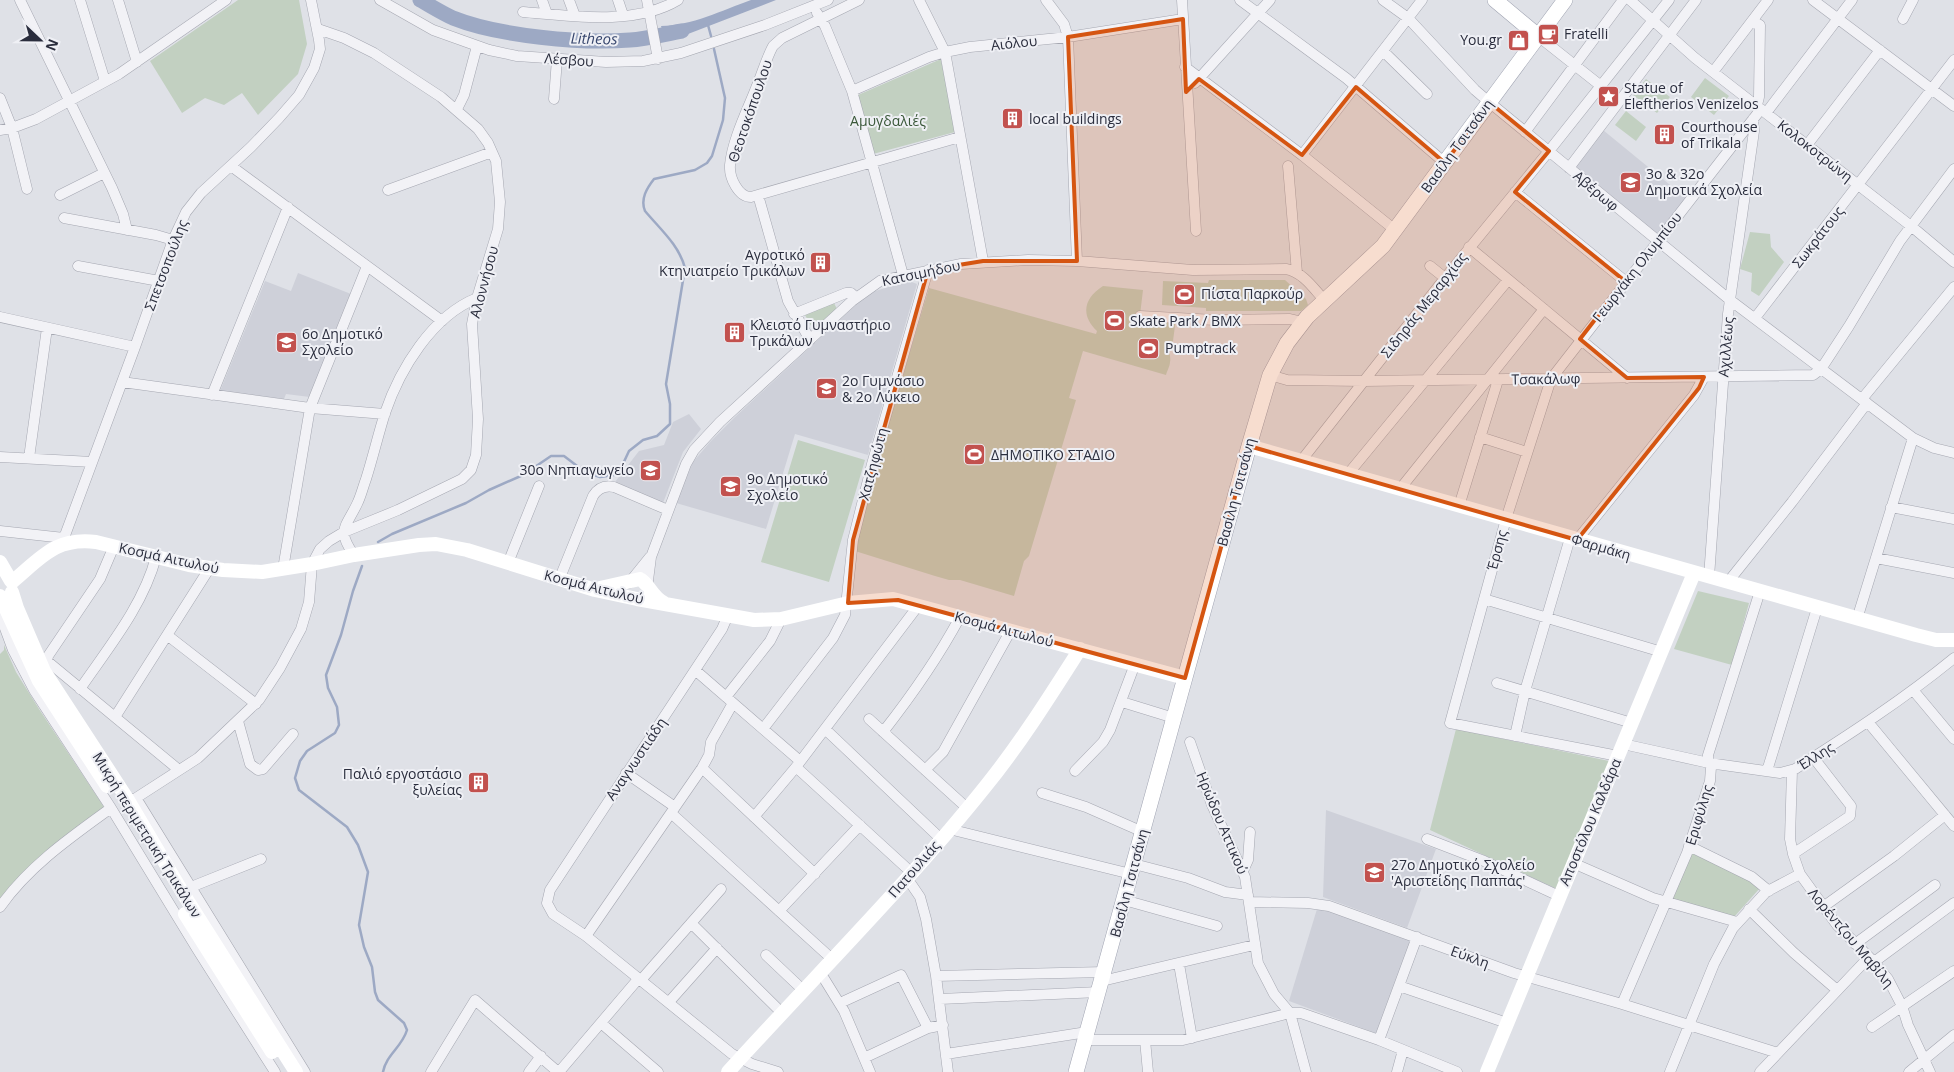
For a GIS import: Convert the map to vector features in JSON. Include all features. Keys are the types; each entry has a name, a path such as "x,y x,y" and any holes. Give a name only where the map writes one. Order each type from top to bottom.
{"main road":[{"path":"1495,0 1538,36"},
{"name":"Βασίλη Τσιτσάνη","path":"1076,1072 1249,446 1270,375 1279,355 1303,322 1378,252 1564,0"}],"street":[{"path":"20,0 104,173 123,214 127,230"},
{"path":"80,0 105,81"},
{"path":"118,0 137,62"},
{"path":"0,130 12,128 36,118 105,81 137,62 226,0"},
{"name":"Λέσβου","path":"380,0 432,30 477,46 512,55 606,62 681,53 765,25 828,0"},
{"path":"542,0 547,14"},
{"path":"569,0 575,16"},
{"path":"618,0 623,15"},
{"path":"647,0 657,57"},
{"path":"523,12 575,16 623,15 650,17 678,0"},
{"name":"Θεοτοκόπουλου","path":"758,195 750,197 743,194 736,185 730,163 740,130 773,46 782,38 859,0"},
{"path":"919,0 945,52 983,261"},
{"path":"1046,0 1064,24 1068,37 1077,261"},
{"path":"1182,0 1186,92 1196,231"},
{"path":"1240,0 1356,87 1445,163"},
{"path":"1186,92 1270,0"},
{"name":"Αβέρωφ","path":"1383,0 1408,18 1475,90 1730,300 1913,438 1934,448 1954,453"},
{"path":"1302,155 1422,0"},
{"path":"1525,132 1622,0"},
{"name":"Κολοκοτρώνη","path":"1630,0 1669,36 1713,72 1858,184 1954,262"},
{"name":"Σιδηράς Μεραρχίας","path":"1301,461 1469,247 1549,151 1669,0"},
{"path":"1569,168 1696,0"},
{"path":"1713,72 1768,0"},
{"path":"1814,0 1954,106"},
{"name":"Γεωργάκη Ολυμπίου","path":"1551,379 1625,281 1753,119 1852,0"},
{"path":"1903,19 1913,0"},
{"name":"Σπετσοπούλης","path":"66,540 92,462 173,240 191,205 201,193 279,118 303,88 318,59 320,49 314,2"},
{"path":"811,7 821,18 852,91 903,275"},
{"name":"Αιόλου","path":"852,91 929,57 945,52 1068,37 1183,19"},
{"path":"1753,20 1760,25 1759,97 1761,109"},
{"name":"Αλοννήσου","path":"312,564 320,548 344,532 398,510 457,482 471,470 478,446 477,386 472,332 477,298 495,240 500,211 498,172 492,152 478,129 457,109 388,61 344,38 318,29"},
{"path":"1538,36 1601,86"},
{"path":"457,109 464,95 477,46"},
{"path":"1808,145 1880,50"},
{"path":"1383,51 1427,94"},
{"path":"554,99 558,59"},
{"name":"Σωκράτους","path":"1755,318 1954,60"},
{"path":"1185,67 1302,155 1395,230"},
{"path":"0,98 12,128 27,189"},
{"name":"Αχιλλέως","path":"1709,577 1730,300 1754,131 1753,119"},
{"path":"810,340 794,314 785,291 758,195 960,137"},
{"path":"388,190 492,152"},
{"path":"231,166 442,321"},
{"path":"1288,166 1296,251 1291,272 1323,303"},
{"path":"1821,369 1893,252 1954,169"},
{"path":"60,195 104,173"},
{"path":"1515,192 1625,281"},
{"path":"212,395 288,207"},
{"path":"64,218 173,240"},
{"path":"1469,247 1627,378"},
{"name":"Κατσιμήδου","path":"651,557 686,464 700,442 843,309 880,280 983,261 1028,260 1077,261 1193,270 1269,270 1291,272"},
{"path":"78,266 159,281"},
{"path":"283,569 310,408 367,266"},
{"path":"1430,266 1445,278"},
{"name":"Χατζηφώτη","path":"763,729 833,638 841,624 848,603 853,540 872,464 928,270"},
{"path":"1348,474 1508,280"},
{"path":"1728,582 1792,502 1864,401 1954,287"},
{"path":"794,314 848,293 856,298"},
{"path":"836,297 843,309"},
{"path":"354,555 347,545 344,532 345,523 361,493 392,396 424,342 442,321 458,308 477,298"},
{"path":"1400,489 1493,380 1544,309"},
{"path":"1140,316 1214,320 1290,319 1303,322"},
{"path":"0,318 135,347"},
{"path":"29,458 47,328"},
{"name":"Τσακάλωφ","path":"1270,375 1287,380 1493,380 1810,376 1821,369"},
{"path":"1515,736 1524,691 1546,618 1574,539 1694,395 1704,377"},
{"name":"Έρσης","path":"1450,723 1506,519 1551,379"},
{"path":"1459,506 1480,437 1493,380"},
{"path":"122,382 310,408 385,414"},
{"path":"1480,437 1527,452"},
{"path":"1857,618 1913,438"},
{"name":"Φαρμάκη","path":"1249,446 1817,608 1928,638 1951,642"},
{"path":"0,457 92,462"},
{"path":"508,563 539,486"},
{"path":"559,580 593,496 599,489 607,486 614,487 668,510"},
{"path":"1892,507 1954,519"},
{"path":"0,531 66,540"},
{"name":"Κοσμά Αιτωλού","path":"6,588 56,546 66,540 88,541 114,546 209,569 262,572 419,544 436,544 453,546 595,590 759,620 782,619 848,603 888,599 1011,630 1185,678"},
{"path":"114,546 100,579 48,656 47,661 179,770"},
{"path":"80,689 140,598 151,576 156,557"},
{"path":"651,557 646,595 634,598 627,589 631,581 651,557"},
{"path":"1876,558 1954,573"},
{"name":"Μικρή περιμετρική Τρικάλων","path":"0,562 28,660 43,688 121,808 184,913 285,1072"},
{"path":"134,798 198,758 256,704 280,668 301,629 310,602 312,564"},
{"path":"115,717 209,569"},
{"name":"Αποστόλου Καλδάρα","path":"1487,1072 1694,573"},
{"path":"595,590 640,579 657,599 668,604"},
{"name":"Μικρή περιμετρική Τρικάλων","path":"6,588 17,608 41,666 134,798 184,896 296,1072"},
{"name":"Εριφύλης","path":"1622,1004 1689,846 1710,781 1711,767 1708,755 1760,591"},
{"path":"1484,599 1662,652"},
{"path":"754,817 798,764 918,606"},
{"path":"1767,771 1817,608"},
{"path":"0,615 13,650 30,682 111,808 275,1072"},
{"name":"Αναγνωστιάδη","path":"586,936 553,914 547,903 550,890 696,670 725,624 728,615"},
{"path":"883,732 938,655 960,617"},
{"path":"778,1072 740,1059 586,936 702,768 709,755 711,742 730,700 770,641 782,619"},
{"path":"925,770 943,752 1011,630"},
{"path":"167,635 256,704"},
{"name":"Πατουλιάς","path":"728,1072 909,875 967,808 1009,756 1080,649"},
{"name":"Έλλης","path":"1450,723 1515,736 1780,773 1792,770 1868,722 1954,658"},
{"path":"1074,771 1103,742 1110,730 1135,664"},
{"path":"696,670 763,729 909,875 923,907 940,999 948,1072"},
{"path":"1497,683 1632,723"},
{"path":"1913,690 1954,739"},
{"path":"1122,702 1174,718"},
{"path":"869,719 967,808"},
{"path":"238,721 250,764 258,770 267,765 293,734"},
{"path":"1868,722 1954,826"},
{"path":"825,729 945,834"},
{"name":"Ηρώδου Αττικού","path":"1190,742 1212,805 1243,872 1256,957 1278,1002 1290,1013 1306,1072"},
{"path":"1793,854 1850,816 1852,811 1851,806 1813,757"},
{"path":"702,768 815,874"},
{"name":"Λορέντζου Μαβίλη","path":"1792,770 1790,828 1793,854 1800,874 1823,907 1855,944 1872,959 1891,983 1923,1060 1930,1072"},
{"path":"626,773 673,810 832,958"},
{"path":"1042,793 1086,807 1143,832"},
{"path":"134,798 196,885 214,914"},
{"path":"134,798 305,1072"},
{"path":"0,907 48,856 111,808"},
{"path":"1823,907 1894,856 1945,815"},
{"path":"780,911 860,825"},
{"path":"1243,872 1248,860 1250,832"},
{"name":"Εύκλη","path":"945,834 1132,869 1180,875 1225,892 1248,898 1329,906 1526,977 1622,1004 1778,1053"},
{"path":"1427,839 1492,864 1559,896"},
{"path":"1689,846 1752,877 1769,891"},
{"path":"196,885 261,859"},
{"path":"1573,863 1665,903 1737,922"},
{"path":"1670,1072 1719,953 1737,922 1769,891 1800,874"},
{"path":"1855,944 1935,885"},
{"path":"431,1072 475,1000 559,1072 721,888"},
{"path":"1124,900 1217,926"},
{"path":"1760,1072 1837,990 1872,959 1954,903"},
{"path":"1749,909 1837,990"},
{"path":"691,923 782,1013"},
{"path":"1379,1040 1417,937"},
{"path":"940,999 1102,982 1254,945"},
{"path":"669,1002 716,948"},
{"path":"766,955 803,990"},
{"path":"1179,964 1192,1038"},
{"path":"1872,1027 1954,971"},
{"path":"820,972 840,1003 870,1072"},
{"path":"840,1003 902,975 928,1028"},
{"path":"936,976 1102,982"},
{"path":"1399,986 1507,1023"},
{"path":"946,1054 1086,1036 1144,1040 1192,1038 1290,1013 1314,1016 1457,1072"},
{"path":"601,1023 658,1072"},
{"path":"864,1058 928,1028 943,1025"},
{"path":"1910,1072 1954,1035"},
{"path":"1144,1040 1148,1072"},
{"path":"1397,1072 1404,1050"},
{"path":"528,1072 540,1056"}],"highlighted area":[{"path":"1183,19 1186,92 1199,79 1302,155 1356,87 1445,163 1489,102 1549,151 1515,192 1625,281 1580,339 1627,378 1704,377 1699,388 1577,540 1249,446 1185,678 898,600 848,603 853,540 928,270 983,261 1077,261 1068,37"}],"shaded area":[{"name":"3ο & 32ο Δημοτικά Σχολεία","path":"1603,130 1686,198 1657,234 1575,167"},
{"name":"6ο Δημοτικό Σχολείο","path":"298,273 351,294 310,397 286,394 284,399 220,391 265,281 291,291"},
{"name":"2ο Γυμνάσιο & 2ο Λύκειο","path":"909,281 917,284 868,455 795,434 766,529 676,503 693,462 735,417 863,298 872,292"},
{"name":"30ο Νηπιαγωγείο","path":"689,414 701,429 683,452 663,503 615,482 639,451 664,445 673,422"},
{"name":"27ο Δημοτικό Σχολείο 'Αριστείδης Παππάς'","path":"1326,810 1436,849 1407,928 1323,897"},
{"path":"1317,909 1333,912 1412,941 1378,1034 1289,1001"}],"green space":[{"path":"238,0 299,0 307,44 298,74 258,115 242,93 224,105 205,98 182,113 150,61"},
{"name":"Αμυγδαλιές","path":"941,59 955,132 873,154 858,95"},
{"path":"1705,78 1729,96 1714,115 1691,97"},
{"path":"1646,79 1670,97 1657,113 1633,95"},
{"path":"1626,111 1646,127 1636,141 1615,125"},
{"path":"1750,232 1770,234 1771,247 1784,262 1759,296 1751,291 1752,273 1740,269"},
{"path":"1209,280 1285,280 1306,299 1308,305 1301,311 1206,311 1206,308 1162,305 1163,281 1208,283"},
{"path":"1103,286 1143,290 1140,315 1176,318 1173,341 1169,346 1170,365 1166,375 1083,351 1069,398 1076,400 1029,556 1024,561 1014,596 960,580 949,580 855,551 879,456 929,288 1096,334 1097,331 1088,319 1086,307 1092,296"},
{"path":"834,303 837,309 814,331 805,315"},
{"path":"798,440 865,460 829,582 761,562"},
{"path":"1698,591 1749,603 1732,665 1674,649"},
{"path":"4,645 16,672 104,807 49,849 0,898 0,654 4,650"},
{"path":"1456,729 1609,761 1557,889 1430,830"},
{"path":"1693,851 1758,884 1760,888 1734,917 1671,899"}],"water":[{"path":"751,0 776,0 688,34 665,39 661,26 695,20"}],"waterway":[{"name":"Litheos","path":"420,0 453,18 493,30 565,40 630,40 682,31"},
{"path":"708,25 711,36"},
{"path":"378,542 392,534 466,503 489,490 523,475 551,456 564,456 585,472 600,477 614,475 622,466 629,451 643,440 657,436 670,424 670,404 666,384 685,268 674,245 645,211 643,202 647,190 654,179 695,170 707,163 712,156 723,120 725,98 714,49"},
{"path":"362,566 341,635 326,675 328,688 337,707 339,725 335,733 307,751 300,761 295,778 299,790 347,827 358,845 368,872 359,925 364,947 372,967 375,992 378,1000 404,1023 407,1030 402,1041 387,1061 383,1072"}],"place":[{"name":"Fratelli","path":"1548,34"},
{"name":"You.gr","path":"1518,40"},
{"name":"Statue of Eleftherios Venizelos","path":"1608,96"},
{"name":"local buildings","path":"1013,119"},
{"name":"Courthouse of Trikala","path":"1665,135"},
{"name":"3ο & 32ο Δημοτικά Σχολεία","path":"1630,182"},
{"name":"Αγροτικό Κτηνιατρείο Τρικάλων","path":"821,263"},
{"name":"Πίστα Παρκούρ","path":"1185,294"},
{"name":"Skate Park / BMX","path":"1114,321"},
{"name":"Κλειστό Γυμναστήριο Τρικάλων","path":"734,333"},
{"name":"6ο Δημοτικό Σχολείο","path":"286,342"},
{"name":"Pumptrack","path":"1149,348"},
{"name":"2ο Γυμνάσιο & 2ο Λύκειο","path":"826,389"},
{"name":"ΔΗΜΟΤΙΚΟ ΣΤΑΔΙΟ","path":"975,455"},
{"name":"30ο Νηπιαγωγείο","path":"650,470"},
{"name":"9ο Δημοτικό Σχολείο","path":"731,487"},
{"name":"Παλιό εργοστάσιο ξυλείας","path":"478,782"},
{"name":"27ο Δημοτικό Σχολείο 'Αριστείδης Παππάς'","path":"1375,873"}]}
